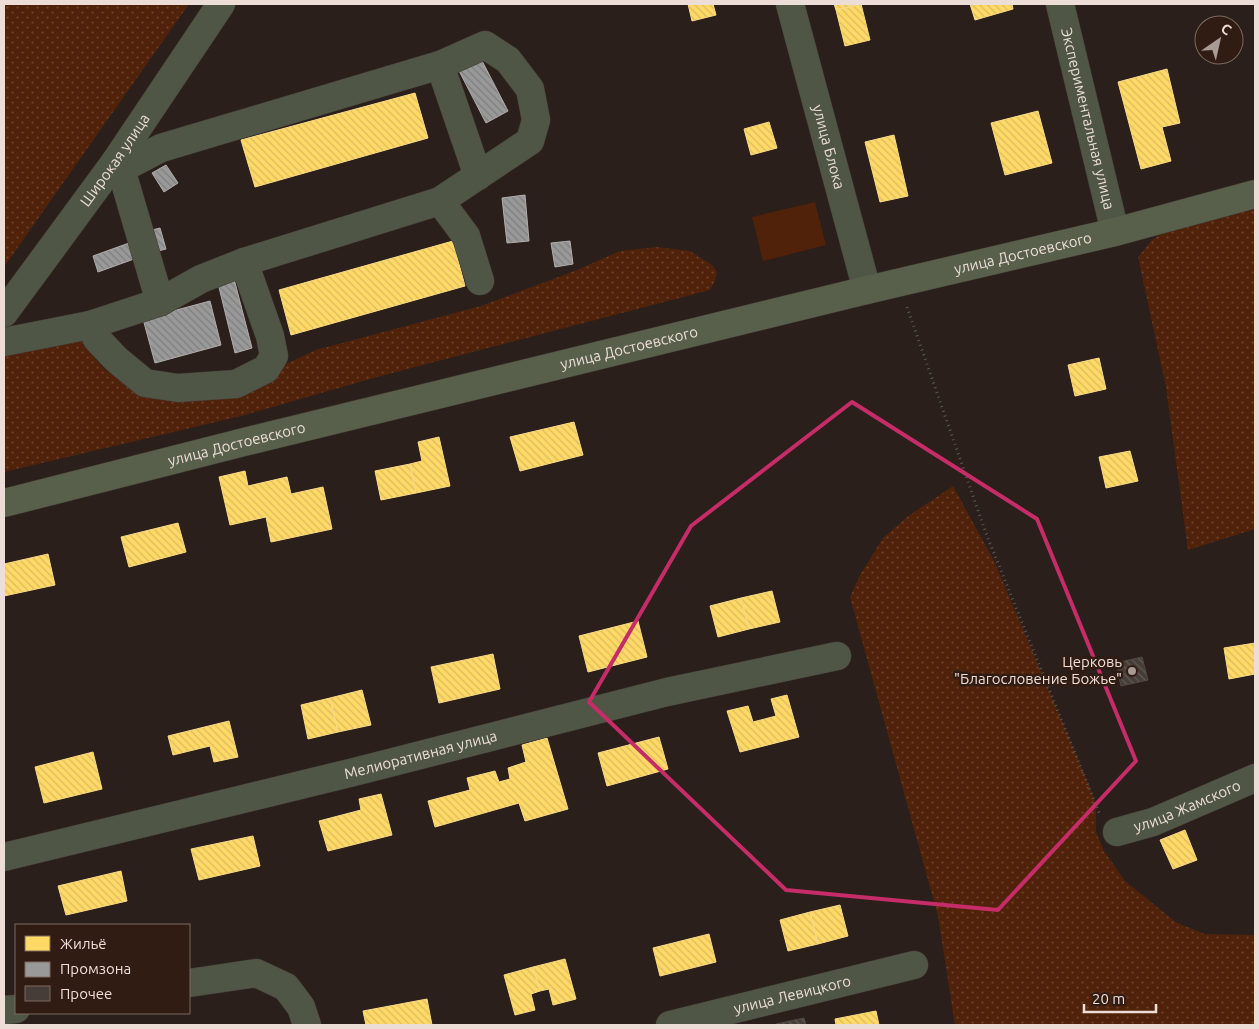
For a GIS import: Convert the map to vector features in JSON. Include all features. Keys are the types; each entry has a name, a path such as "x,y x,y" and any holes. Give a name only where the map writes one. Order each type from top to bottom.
{"main road":[{"name":"улица Достоевского","path":"4,503 248,441 899,282 1115,232 1255,194"}],"street":[{"name":"Широкая улица","path":"4,313 118,165 221,4"},
{"name":"улица Блока","path":"790,4 867,290"},
{"name":"Экспериментальная улица","path":"1060,4 1115,232"},
{"path":"4,342 90,325 160,302 201,279 244,262 440,201 530,141 536,120 530,89 508,60 485,45 440,65 161,148 118,165 160,302"},
{"path":"440,65 478,176"},
{"path":"440,201 466,236 480,281"},
{"path":"90,325 97,339 116,359 145,383 178,388 236,384 266,369 274,356 270,336 244,262"},
{"name":"Мелиоративная улица","path":"4,857 350,773 667,692 837,656"},
{"name":"улица Жамского","path":"1118,832 1153,822 1255,778"},
{"name":"улица Левицкого","path":"670,1025 914,964"},
{"path":"190,983 256,973 286,987 301,1007 307,1025"}],"path":[{"path":"899,282 987,536 1104,824 1118,832"}],"highlighted area":[{"path":"852,402 1037,519 1136,761 998,910 786,890 589,702 691,526"}],"shaded area":[{"path":"4,4 189,4 4,267"},
{"path":"815,202 826,245 763,261 752,217"},
{"path":"1255,207 1255,529 1188,550 1166,387 1138,257 1153,239 1170,229"},
{"path":"657,247 690,251 712,265 717,272 710,290 377,377 241,416 4,472 4,356 15,352 79,339 105,370 138,390 232,394 316,350 481,306 577,270 620,251"},
{"path":"953,486 994,561 1089,785 1096,805 1096,832 1104,851 1125,881 1177,923 1205,934 1255,935 1255,1025 955,1025 938,916 850,597 860,575 883,538 907,517"}],"building: Жильё":[{"path":"688,4 713,4 716,15 692,21"},
{"path":"834,4 863,4 836,10"},
{"path":"861,4 870,40 845,46 836,10"},
{"path":"970,4 1012,4 1013,9 975,20"},
{"path":"1167,69 1180,123 1162,127 1171,161 1141,169 1118,82"},
{"path":"415,93 428,138 255,187 241,140"},
{"path":"1038,111 1052,163 1005,175 991,123"},
{"path":"769,122 777,148 751,155 744,129"},
{"path":"894,135 908,196 880,202 865,142"},
{"path":"453,241 465,286 291,335 279,290"},
{"path":"1099,358 1106,389 1075,396 1068,365"},
{"path":"574,422 583,455 520,471 510,437"},
{"path":"439,437 450,486 416,493 410,464 422,461 418,442"},
{"path":"1130,451 1138,481 1106,488 1099,457"},
{"path":"410,464 416,493 381,500 375,471"},
{"path":"245,471 248,486 287,477 291,494 323,487 332,529 271,542 266,517 230,525 219,477"},
{"path":"178,523 186,552 129,567 121,537"},
{"path":"48,554 55,585 4,596 4,564"},
{"path":"772,591 780,622 749,629 741,598"},
{"path":"741,598 749,629 718,637 710,606"},
{"path":"638,621 647,657 588,672 579,636"},
{"path":"1255,643 1255,674 1229,679 1224,648"},
{"path":"493,654 500,689 439,703 431,667"},
{"path":"362,690 371,725 338,732 330,698"},
{"path":"787,695 799,737 740,752 727,711 748,706 753,722 776,716 771,699"},
{"path":"330,698 338,732 308,739 301,705"},
{"path":"229,721 238,757 214,762 210,746 173,755 168,736"},
{"path":"659,737 668,769 607,786 598,753"},
{"path":"547,738 568,809 525,821 519,803 435,827 428,801 470,790 467,778 495,771 499,782 510,779 508,768 526,762 522,745"},
{"path":"93,752 102,789 44,803 35,767"},
{"path":"381,794 392,835 328,851 319,821 361,810 359,799"},
{"path":"1185,830 1197,860 1173,869 1160,840"},
{"path":"253,836 260,866 199,880 191,849"},
{"path":"121,871 127,901 66,915 58,886"},
{"path":"840,905 848,936 818,944 810,912"},
{"path":"810,912 818,944 788,951 780,920"},
{"path":"709,934 716,962 660,976 653,948"},
{"path":"565,959 576,999 553,1005 549,989 540,991 533,967"},
{"path":"533,967 540,991 531,994 535,1010 515,1015 504,975"},
{"path":"427,999 432,1025 366,1025 363,1011"},
{"path":"876,1011 879,1025 836,1025 835,1019"}],"building: Промзона":[{"path":"479,55 508,111 486,123 457,67"},
{"path":"166,165 178,183 164,192 152,173"},
{"path":"525,195 529,241 507,243 502,198"},
{"path":"160,228 166,249 154,252 148,231"},
{"path":"570,241 573,264 555,267 551,243"},
{"path":"129,243 134,259 98,272 93,256"},
{"path":"232,271 252,348 235,353 216,275"},
{"path":"210,301 221,345 155,363 143,319"}],"building: Прочее":[{"name":"Церковь \"Благословение Божье\"","path":"1142,657 1148,680 1121,686 1116,663"},
{"path":"804,1018 806,1025 776,1025 776,1024"}],"place":[{"name":"Церковь \"Благословение Божье\"","path":"1132,671"}]}
